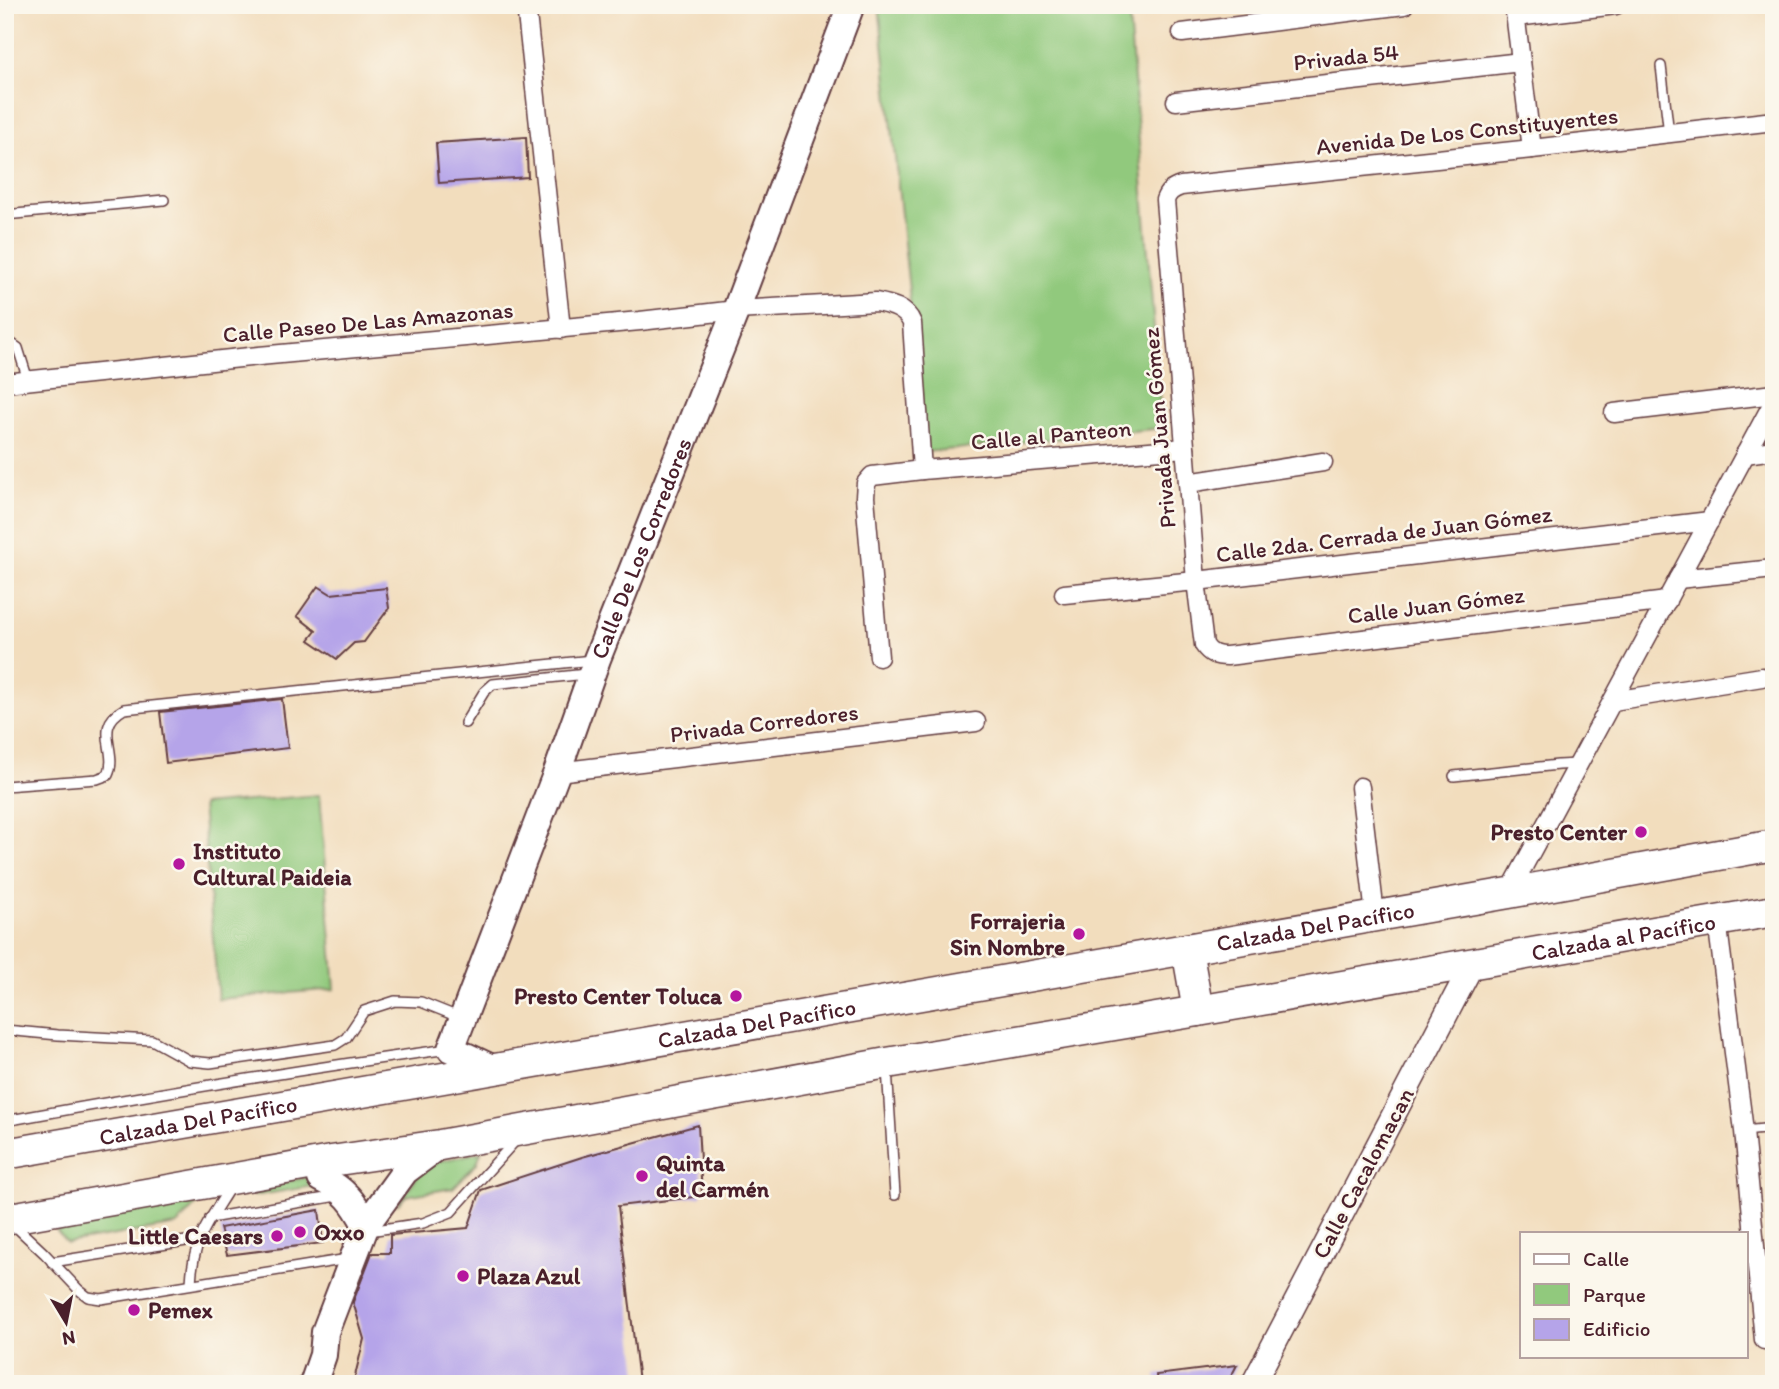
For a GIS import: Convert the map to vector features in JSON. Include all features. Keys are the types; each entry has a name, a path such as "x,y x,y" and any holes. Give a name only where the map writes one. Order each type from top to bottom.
{"main road":[{"name":"Calle De Los Corredores","path":"451,1049 557,772 594,666 736,310 851,5"},
{"path":"1509,893 1774,845"},
{"name":"Calzada Del Pacífico","path":"5,1154 1509,893"},
{"name":"Calzada al Pacífico","path":"1473,963 1774,911"},
{"path":"1187,949 1198,1012"},
{"path":"6,1219 887,1063 1473,963"},
{"path":"451,1049 494,1069"},
{"path":"313,1384 323,1355 325,1332 365,1228 405,1171 440,1144"},
{"path":"331,1161 321,1178 346,1194 354,1203 365,1228"},
{"path":"295,1384 309,1352 325,1332"}],"street":[{"path":"526,5 561,329"},
{"path":"1182,33 1405,5"},
{"path":"1532,149 1515,11 1616,5"},
{"name":"Privada 54","path":"1176,101 1521,62"},
{"name":"Avenida De Los Constituyentes","path":"1167,194 1181,186 1774,121"},
{"name":"Privada Juan Gómez","path":"1167,194 1166,210 1196,581 1204,645 1212,654"},
{"path":"736,310 876,302 892,305 905,313 912,323 922,470"},
{"name":"Calle Paseo De Las Amazonas","path":"5,383 736,310"},
{"path":"1614,413 1774,394"},
{"path":"1509,893 1774,401"},
{"name":"Calle al Panteon","path":"879,657 865,497 866,483 872,476 1185,448"},
{"path":"1745,454 1774,450"},
{"path":"1188,483 1323,462"},
{"name":"Calle 2da. Cerrada de Juan Gómez","path":"1064,594 1710,521"},
{"path":"1678,579 1774,569"},
{"name":"Calle Juan Gómez","path":"1212,654 1227,656 1667,601"},
{"path":"1613,701 1762,677"},
{"name":"Privada Corredores","path":"557,772 976,722"},
{"path":"1360,788 1375,915"},
{"path":"1717,920 1744,1131 1765,1340"},
{"name":"Calle Cacalomacan","path":"1253,1384 1473,963"}],"lane":[{"path":"1661,66 1669,134"},
{"path":"5,215 164,200"},
{"path":"5,342 8,341 18,348 28,380"},
{"path":"466,723 484,692 493,684 594,666"},
{"path":"5,786 97,779 108,775 111,766 108,728 110,719 124,709 594,666"},
{"path":"1454,776 1578,764"},
{"path":"5,1030 152,1040 190,1060 210,1063 335,1045 346,1038 365,1011 395,1001 421,1002 463,1018"},
{"path":"5,1121 245,1079 451,1049"},
{"path":"887,1063 895,1195"},
{"path":"365,1228 423,1223 451,1212 527,1128"},
{"path":"1744,1131 1774,1128"},
{"path":"191,1283 199,1239 235,1179"},
{"path":"210,1218 346,1194"},
{"path":"6,1219 79,1290 88,1297 101,1299 352,1258"},
{"path":"52,1262 199,1239"}],"green space":[{"path":"879,5 1128,5 1162,428 926,452"},
{"path":"319,795 335,989 218,999 202,805"},
{"path":"481,1152 477,1163 453,1188 406,1196 397,1205 426,1164"},
{"path":"312,1176 320,1185 254,1196 250,1190"},
{"path":"206,1194 177,1225 67,1243 46,1218"}],"building":[{"path":"526,137 528,177 439,183 436,143"},
{"path":"318,586 331,594 386,588 389,608 364,642 354,643 337,659 309,640 316,631 297,616"},
{"path":"282,699 288,748 166,763 160,712"},
{"name":"Plaza Azul","path":"698,1125 702,1196 618,1206 639,1382 353,1384 364,1339 353,1302 372,1253 390,1253 390,1235 468,1228 481,1190 582,1157"},
{"path":"319,1210 323,1243 227,1255 220,1228"},
{"path":"1237,1365 1227,1384 1157,1384 1156,1375"}],"place":[{"name":"Presto Center","path":"1641,832"},
{"name":"Instituto Cultural Paideia","path":"179,864"},
{"name":"Forrajeria Sin Nombre","path":"1079,934"},
{"name":"Presto Center Toluca","path":"736,996"},
{"name":"Quinta del Carmén","path":"642,1176"},
{"name":"Oxxo","path":"300,1232"},
{"name":"Little Caesars","path":"277,1236"},
{"name":"Plaza Azul","path":"463,1276"},
{"name":"Pemex","path":"134,1310"}]}
